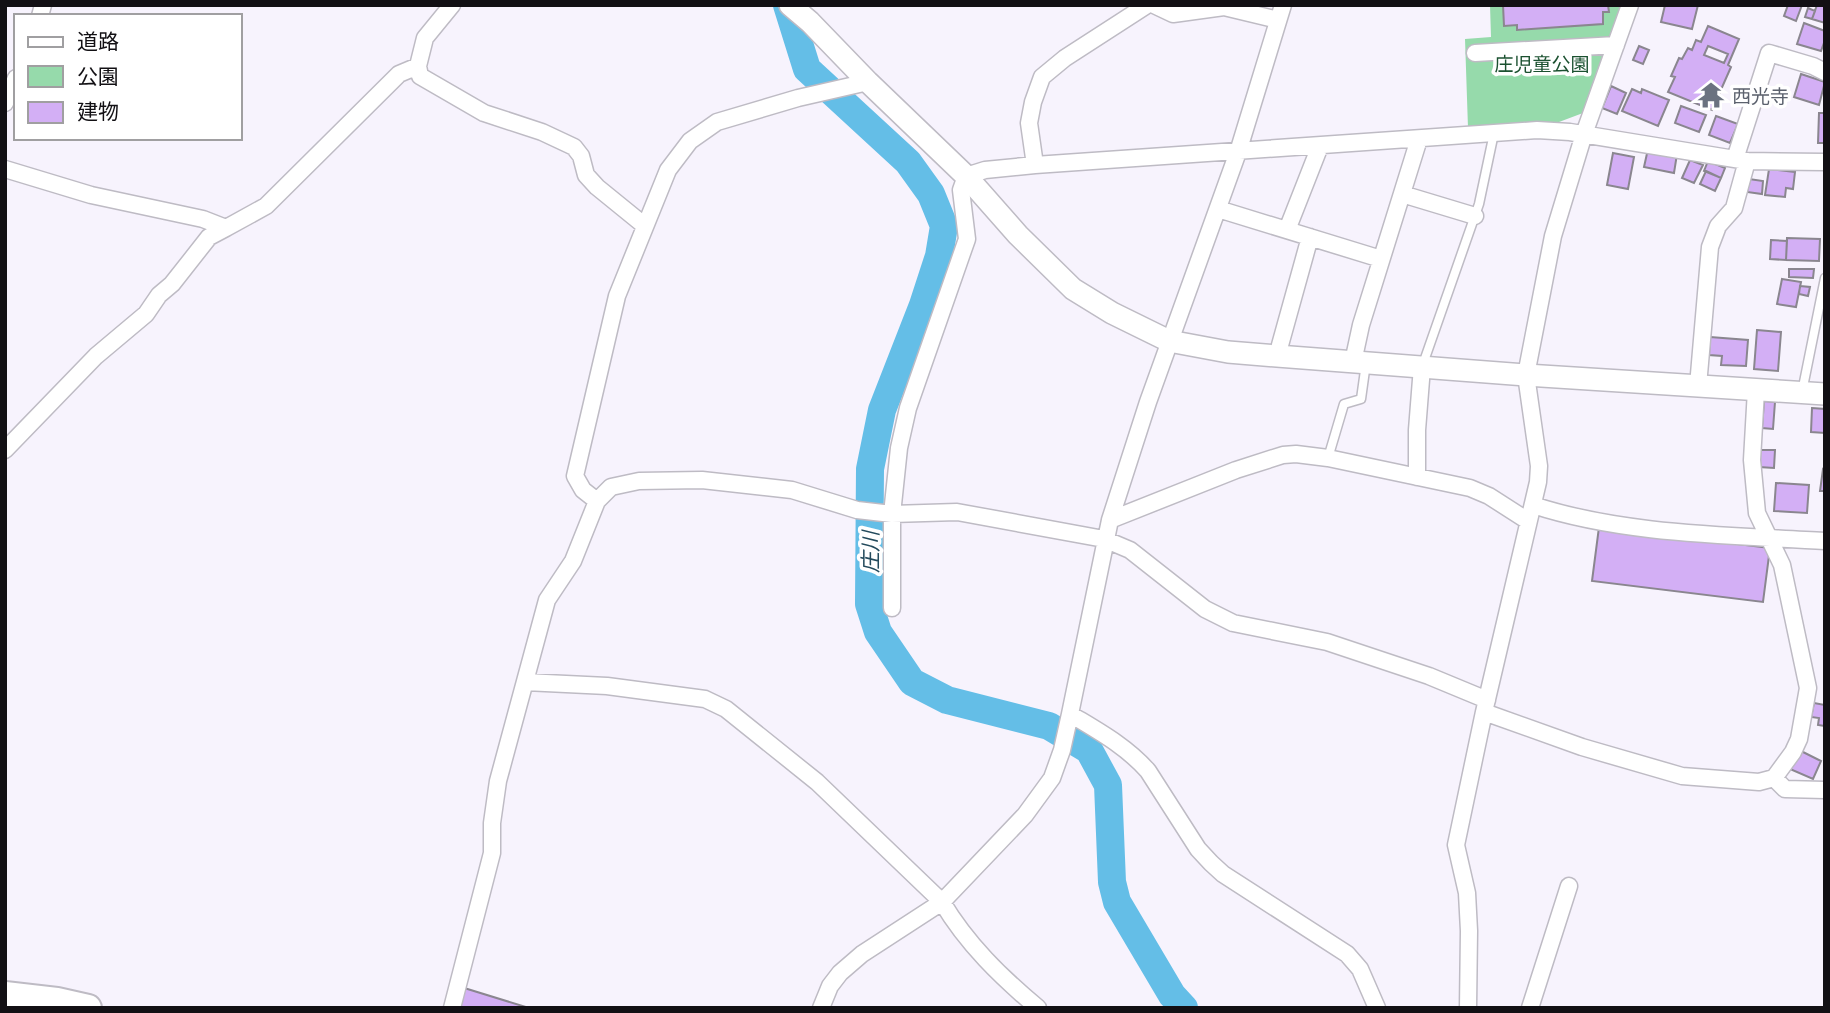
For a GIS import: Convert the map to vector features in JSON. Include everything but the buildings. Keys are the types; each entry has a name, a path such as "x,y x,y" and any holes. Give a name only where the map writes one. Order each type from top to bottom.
{"main road":[{"path":"5,995 39,1003 88,1008"}],"street":[{"path":"452,5 425,38 418,66 420,76 484,113 542,132 574,147 581,156 586,175 645,226"},
{"path":"1035,165 1030,123 1033,102 1042,77 1065,58 1147,5"},
{"path":"821,1008 830,986 847,966 942,902 1025,815 1044,790 1059,757 1104,539 1170,341 1238,152 1280,13 1224,7 1173,14 1154,5"},
{"path":"1468,1008 1467,893 1456,845 1538,482 1539,466 1526,375 1553,236 1584,134 1630,5"},
{"path":"799,9 869,82 966,176 1018,235 1073,289 1112,313 1170,341 1228,352 1360,363 1825,394"},
{"path":"1475,53 1616,45"},
{"path":"1698,386 1710,247 1718,226 1734,208 1741,160 1769,52 1825,72"},
{"path":"5,450 96,356 146,314 209,237 266,206 399,74 418,66"},
{"path":"597,501 583,490 576,476 617,296 668,170 690,141 717,122 798,98 869,82"},
{"path":"5,103 14,83"},
{"path":"966,176 985,170 1035,165 1548,130 1741,160 1825,162"},
{"path":"1360,363 1361,326 1419,138"},
{"path":"1287,230 1320,146"},
{"path":"5,169 90,195 203,219 226,228"},
{"path":"892,608 892,514 899,448 908,408 967,239 961,190 966,176"},
{"path":"1402,194 1475,216"},
{"path":"1218,209 1381,259"},
{"path":"1277,356 1310,237"},
{"path":"1417,477 1417,430 1422,367"},
{"path":"452,1008 492,853 492,823 498,782 547,600 573,561 597,501 611,487 639,481 702,480 792,490 857,510 892,514 957,512 1104,539 1130,550 1205,609 1233,623 1327,642 1429,676 1486,706 1582,747 1682,775 1759,782 1774,778 1793,752 1799,739 1808,688 1782,565 1757,513 1752,444 1756,390"},
{"path":"1110,520 1272,457 1296,454 1328,458 1478,491 1531,513 1555,513 1626,525 1825,541"},
{"path":"525,682 607,686 705,699 726,709 817,782 942,902 957,927 998,972 1038,1008"},
{"path":"1070,714 1138,759 1198,849 1223,874 1347,954 1360,969 1377,1008"},
{"path":"1774,778 1785,789 1825,790"},
{"path":"1530,1008 1569,886"}],"lane":[{"path":"1422,367 1475,216 1494,133"},
{"path":"1802,392 1825,278"},
{"path":"1328,458 1344,404 1362,399 1360,363"}],"green space":[{"name":"庄児童公園","path":"1490,5 1622,5 1583,113 1559,122 1468,128 1465,39 1491,37"}],"waterway":[{"name":"庄川","path":"787,5 807,69 908,162 931,194 944,226 939,256 923,305 882,410 870,469 869,604 878,632 912,682 947,700 1049,726 1089,750 1108,785 1112,882 1117,902 1172,995 1184,1008"}],"place":[{"name":"西光寺","path":"1711,95"}]}
